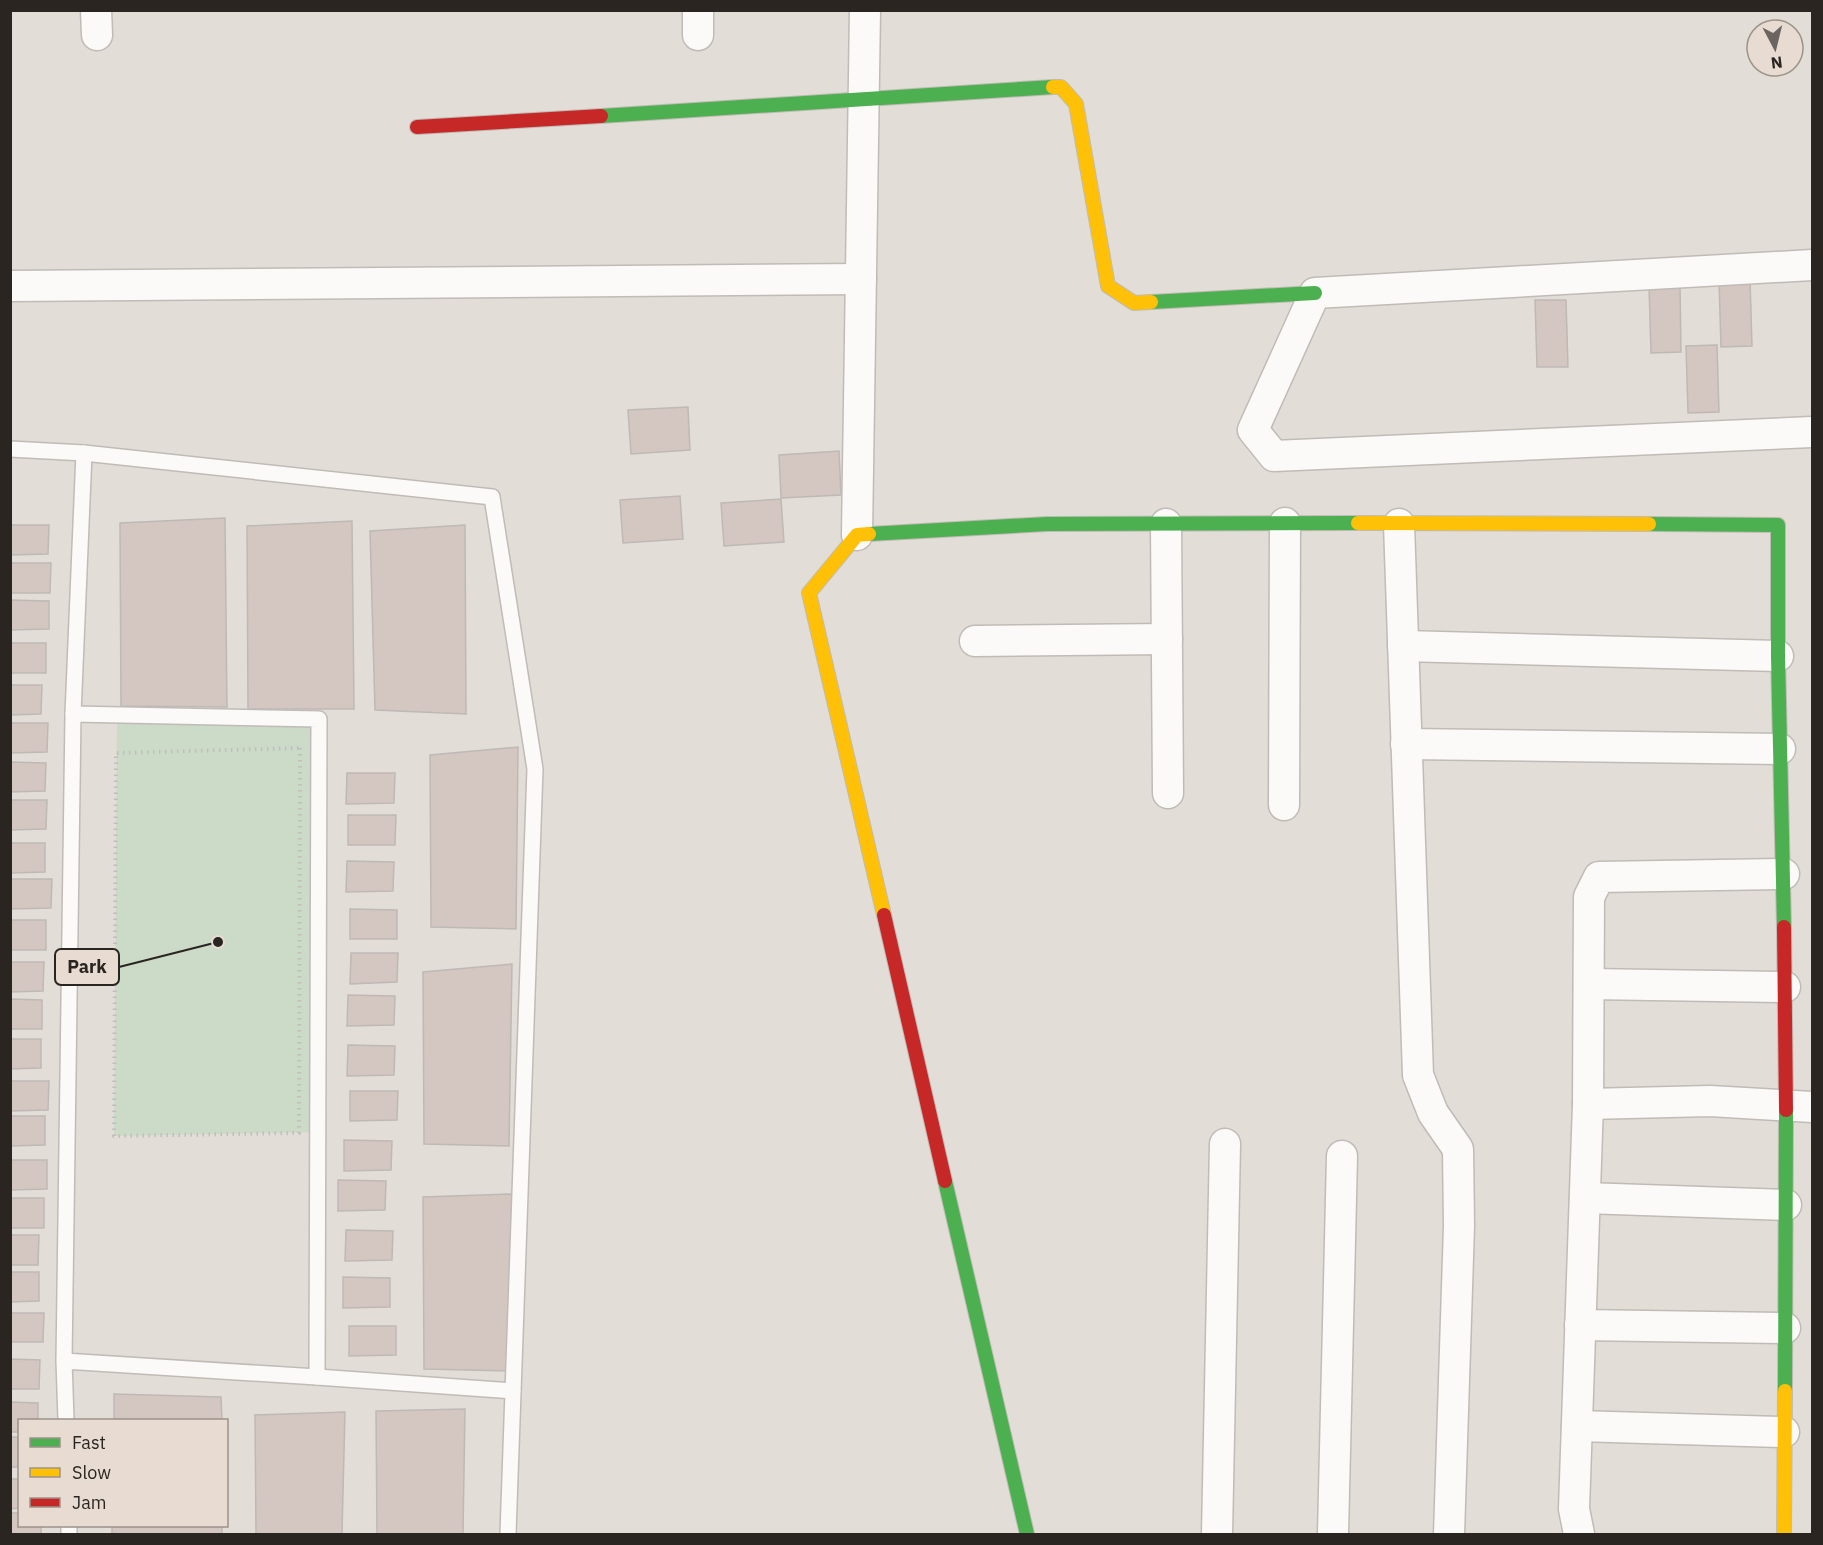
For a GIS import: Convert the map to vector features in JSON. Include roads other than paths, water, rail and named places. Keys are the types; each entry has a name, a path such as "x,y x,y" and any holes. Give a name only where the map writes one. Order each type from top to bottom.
{"street":[{"path":"865,10 857,535 809,593 1027,1534"},
{"path":"417,127 1060,87 1076,104 1108,286 1134,303 1812,265"},
{"path":"10,286 861,279"},
{"path":"1315,293 1253,430 1274,456 1812,432"},
{"path":"1284,805 1285,523"},
{"path":"857,535 1047,524 1778,525 1778,656 1785,987 1799,1106 1786,1205 1784,1534"},
{"path":"1166,524 1168,793"},
{"path":"1399,524 1419,1075 1432,1113 1458,1149 1459,1226 1449,1534"},
{"path":"975,641 1167,639"},
{"path":"1403,646 1778,656"},
{"path":"1406,744 1780,749"},
{"path":"1579,1534 1574,1509 1588,1104 1589,897 1599,877 1784,874"},
{"path":"1589,984 1785,987"},
{"path":"1588,1104 1710,1101 1799,1106"},
{"path":"1217,1534 1225,1144"},
{"path":"1333,1534 1342,1156"},
{"path":"1585,1198 1786,1205"},
{"path":"1580,1325 1785,1328"},
{"path":"1577,1426 1784,1432"}],"lane":[{"path":"10,449 84,453 492,497 535,769 508,1534"},
{"path":"66,1419 64,1361 74,714 84,453"},
{"path":"74,714 319,719 317,1377"},
{"path":"64,1361 513,1391"}],"place":[{"name":"Park","path":"218,942"}]}
